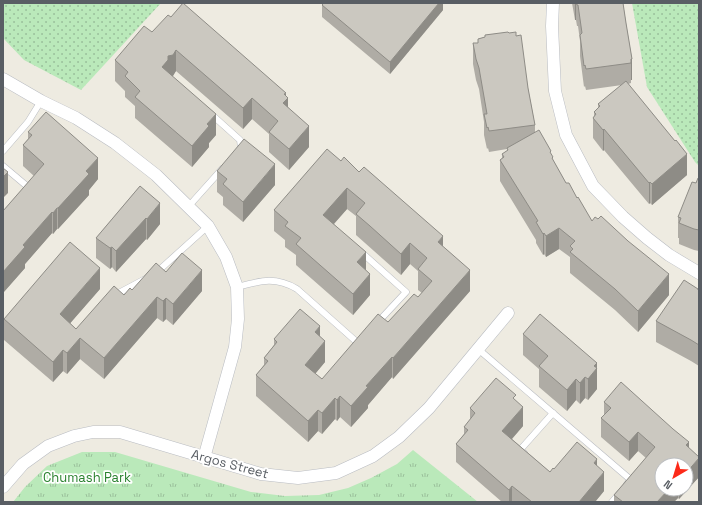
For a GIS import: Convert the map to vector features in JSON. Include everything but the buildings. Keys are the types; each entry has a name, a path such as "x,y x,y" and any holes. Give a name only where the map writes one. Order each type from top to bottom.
{"street":[{"path":"553,3 552,26 555,91 566,135 593,186 623,217 647,238 669,255 699,273"},
{"path":"3,79 40,101 76,118 115,143 156,175 208,226 226,257 237,287 238,319 235,347 204,458"},
{"name":"Argos Street","path":"3,487 23,464 48,446 74,436 93,432 120,432 261,474 298,478 336,473 373,456 399,437 429,408 508,313"}],"lane":[{"path":"3,151 28,122 40,101"},
{"path":"206,110 240,140 241,148 236,154"},
{"path":"3,166 28,187 23,192"},
{"path":"188,207 225,166"},
{"path":"110,298 157,272 208,226"},
{"path":"353,245 406,292 373,328"},
{"path":"237,287 266,280 277,280 288,283 362,341 354,349"},
{"path":"478,349 631,480 612,502"},
{"path":"530,458 520,450 553,413"}],"green space":[{"path":"3,3 161,3 81,90 24,60 3,38"},
{"path":"632,3 699,3 699,166 647,87"},
{"name":"Chumash Park","path":"413,450 478,502 13,502 25,487 47,466 82,452 115,452 251,492 285,496 319,495 348,488 397,464"}]}
